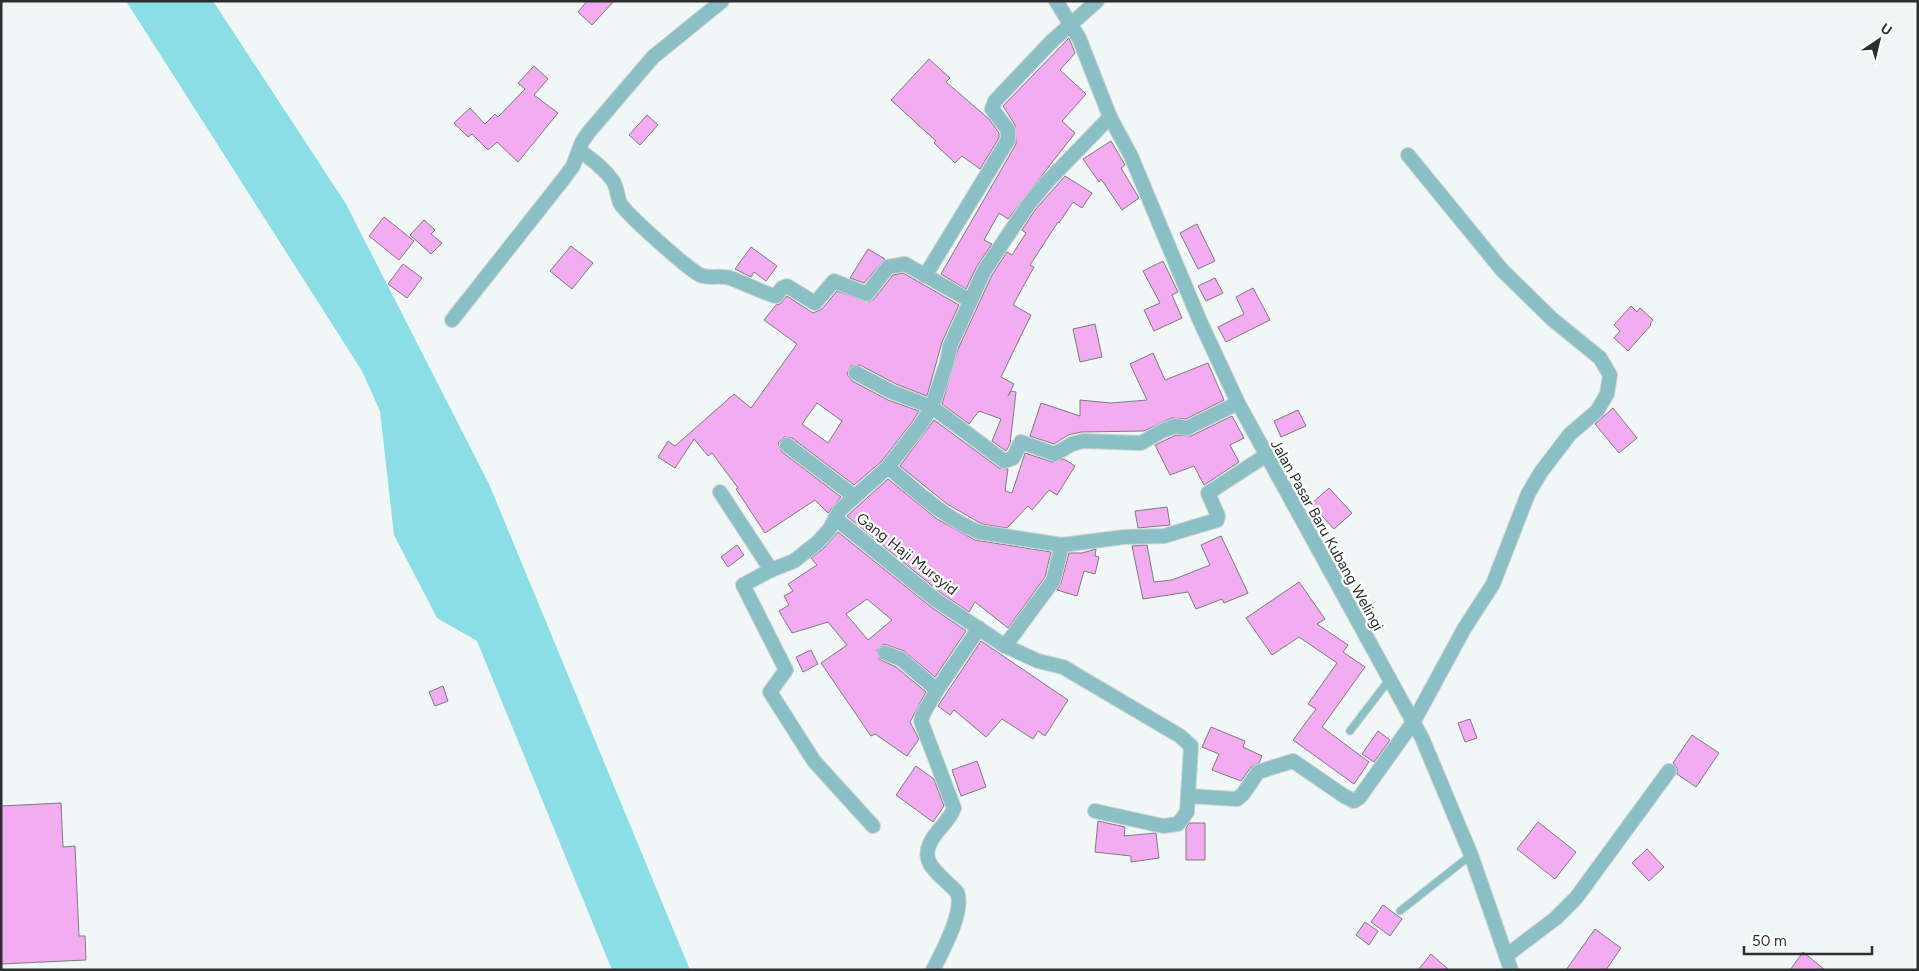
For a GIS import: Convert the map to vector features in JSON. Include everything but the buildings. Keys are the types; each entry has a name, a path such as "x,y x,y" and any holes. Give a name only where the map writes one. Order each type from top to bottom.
{"street":[{"path":"452,320 565,177 573,166 582,142 597,121 653,57 722,1"},
{"name":"Jalan Pasar Baru Kubang Welingi","path":"1056,1 1072,24 1110,117 1131,156 1199,319 1238,403 1265,456 1414,722 1471,855 1511,970"},
{"path":"925,276 1008,140 1008,130 992,109 993,103 1051,42 1097,1"},
{"name":"Gang Haji Mursyid","path":"1095,811 1163,826 1178,824 1187,812 1191,746 1186,741 1063,667 1038,661 1005,646 904,576 835,518 854,496 888,467 932,407 947,362 950,346 969,300 984,271 1028,205 1061,166 1110,117"},
{"path":"579,150 598,164 614,182 621,203 630,213 686,266 706,277 729,277 760,289 772,296 776,296 782,288 787,286 815,303 834,281 867,294 888,267 893,264 905,264 969,300"},
{"path":"1188,796 1236,799 1243,794 1258,772 1293,761 1354,801 1364,791 1414,722 1464,629 1492,584 1528,494 1541,472 1570,434 1597,411 1607,394 1610,375 1600,358 1552,319 1502,270 1408,155"},
{"path":"856,373 892,392 932,407 1004,461 1013,458 1022,442 1055,454 1072,444 1082,441 1141,443 1175,426 1187,428 1238,403"},
{"path":"787,444 854,496"},
{"path":"888,467 940,510 969,528 979,532 1062,545 1124,537 1164,536 1217,520 1218,516 1208,493 1265,456"},
{"path":"720,492 772,570"},
{"path":"835,518 829,530 818,542 794,561 743,585 786,670 770,692 814,761 873,826"},
{"path":"1005,646 1054,581 1062,545"},
{"path":"933,970 957,914 959,896 932,870 928,859 929,843 954,808 922,721 922,714 979,628"},
{"path":"885,653 895,656 907,664 937,690"},
{"path":"1506,956 1556,918 1576,898 1669,771"}],"lane":[{"path":"1350,731 1389,680"},
{"path":"1400,911 1471,855"}],"shaded area":[{"path":"126,1 213,1 346,204 489,484 690,970 612,970 477,641 437,618 394,535 380,411 362,371"}]}
